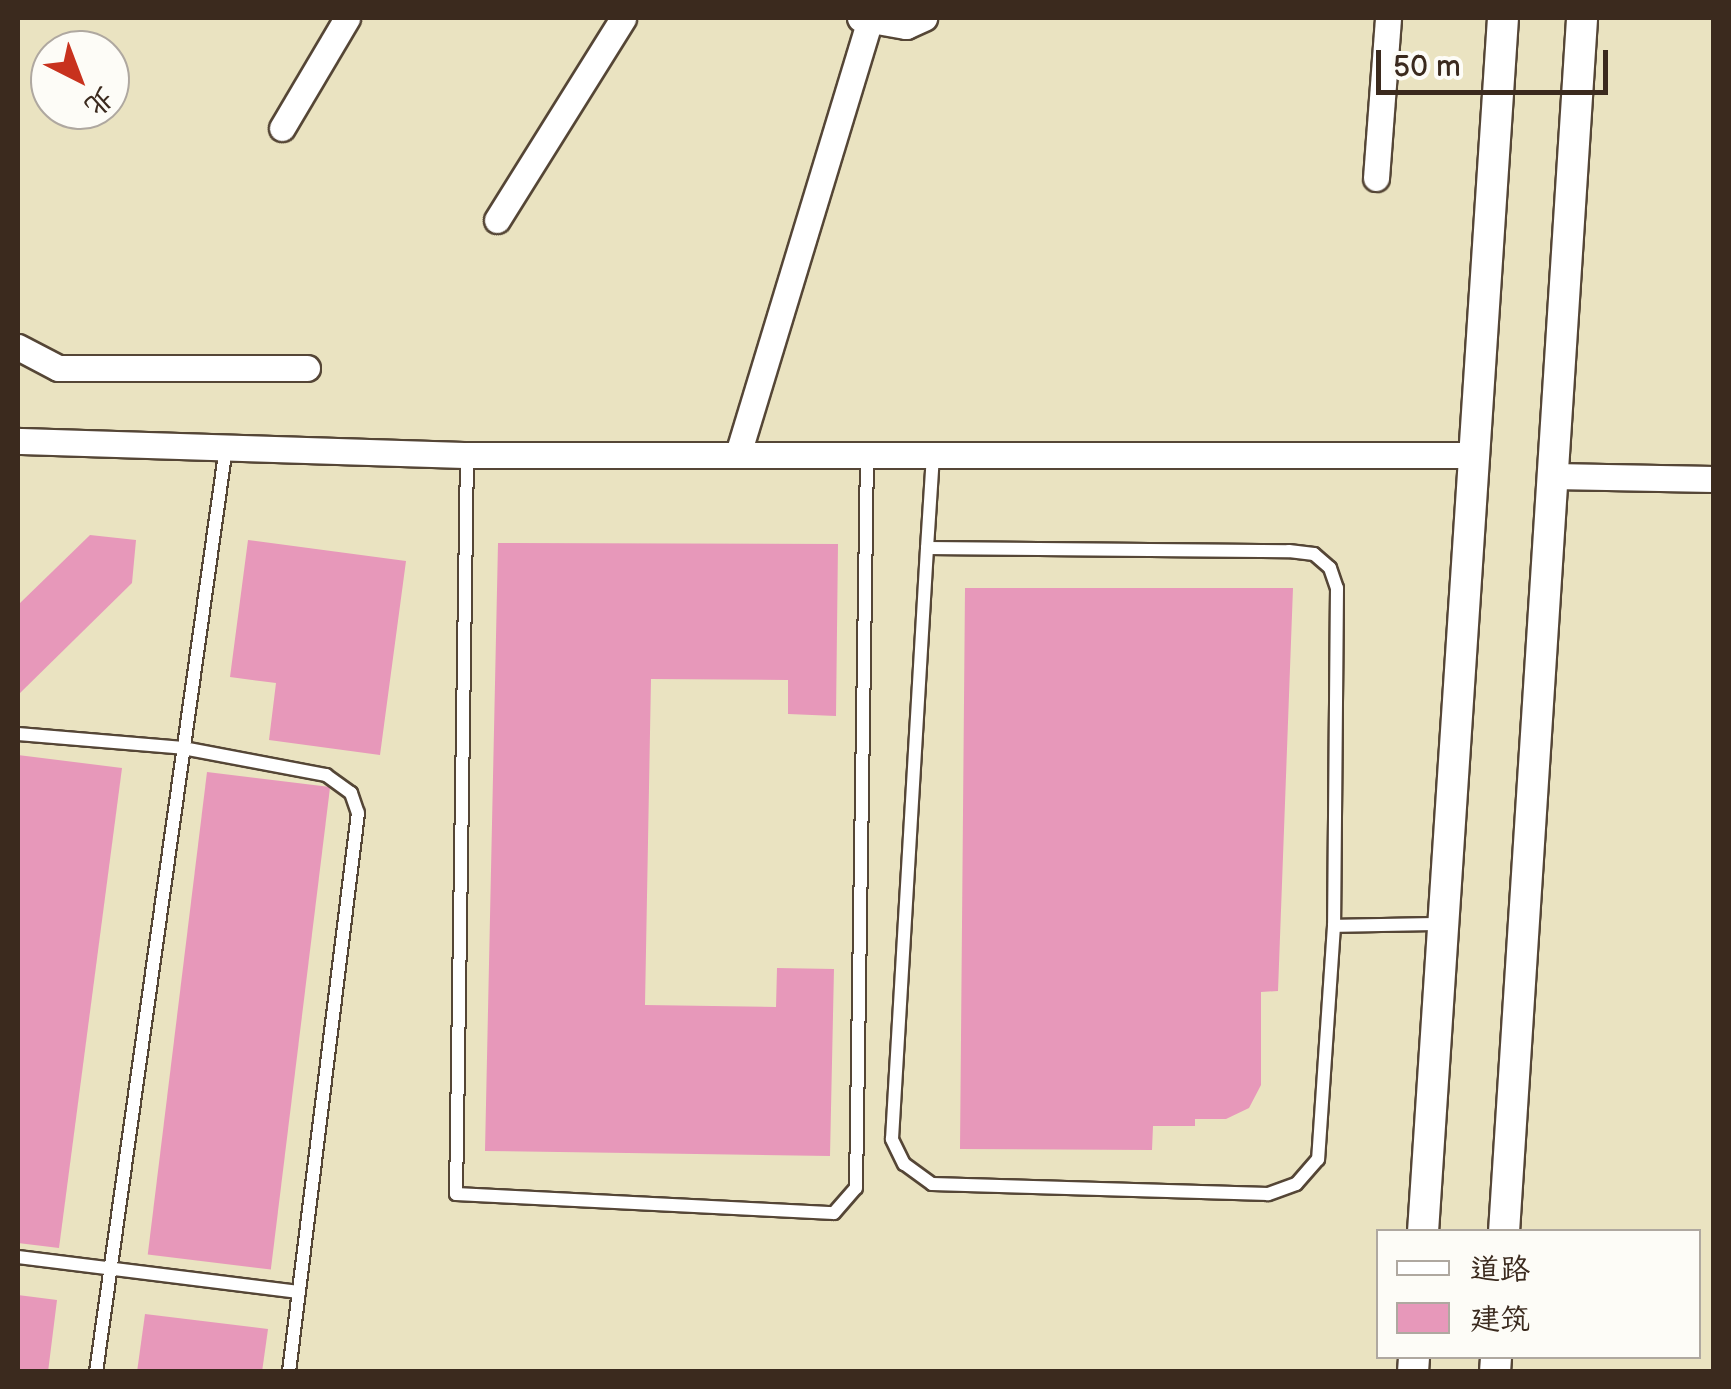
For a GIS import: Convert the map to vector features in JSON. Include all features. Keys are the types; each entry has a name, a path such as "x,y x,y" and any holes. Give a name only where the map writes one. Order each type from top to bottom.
{"street":[{"path":"282,128 346,18"},
{"path":"497,220 623,18"},
{"path":"738,454 864,21 906,26 924,18"},
{"path":"1376,178 1388,18"},
{"path":"1422,1229 1503,18"},
{"path":"1504,1229 1582,18"},
{"path":"19,353 58,368 108,371 307,368"},
{"path":"18,440 467,455 1474,455"},
{"path":"1552,476 1714,480"}],"lane":[{"path":"96,1372 226,444"},
{"path":"467,455 456,1194 834,1213 856,1188 867,455"},
{"path":"927,548 1314,554 1337,588 1334,926 1318,1160 1296,1184 1268,1194 932,1184 904,1164 892,1140 927,548 933,455"},
{"path":"18,734 183,748 326,775 351,793 358,813 289,1372"},
{"path":"1334,926 1443,924"},
{"path":"18,1257 299,1292"}],"building":[{"path":"90,535 136,540 132,583 18,695 18,605"},
{"path":"248,540 406,561 380,755 269,740 276,683 230,677"},
{"path":"498,543 838,544 836,716 788,714 788,680 651,679 645,1005 776,1007 777,968 834,969 830,1156 485,1151"},
{"path":"965,588 1293,588 1278,991 1261,992 1261,1085 1249,1108 1226,1119 1195,1119 1195,1126 1153,1126 1152,1150 960,1149"},
{"path":"18,755 122,768 59,1248 18,1243"},
{"path":"207,772 330,787 271,1269 148,1254"},
{"path":"18,1295 57,1300 48,1372 18,1372"},
{"path":"145,1314 268,1329 262,1372 137,1372"}]}
